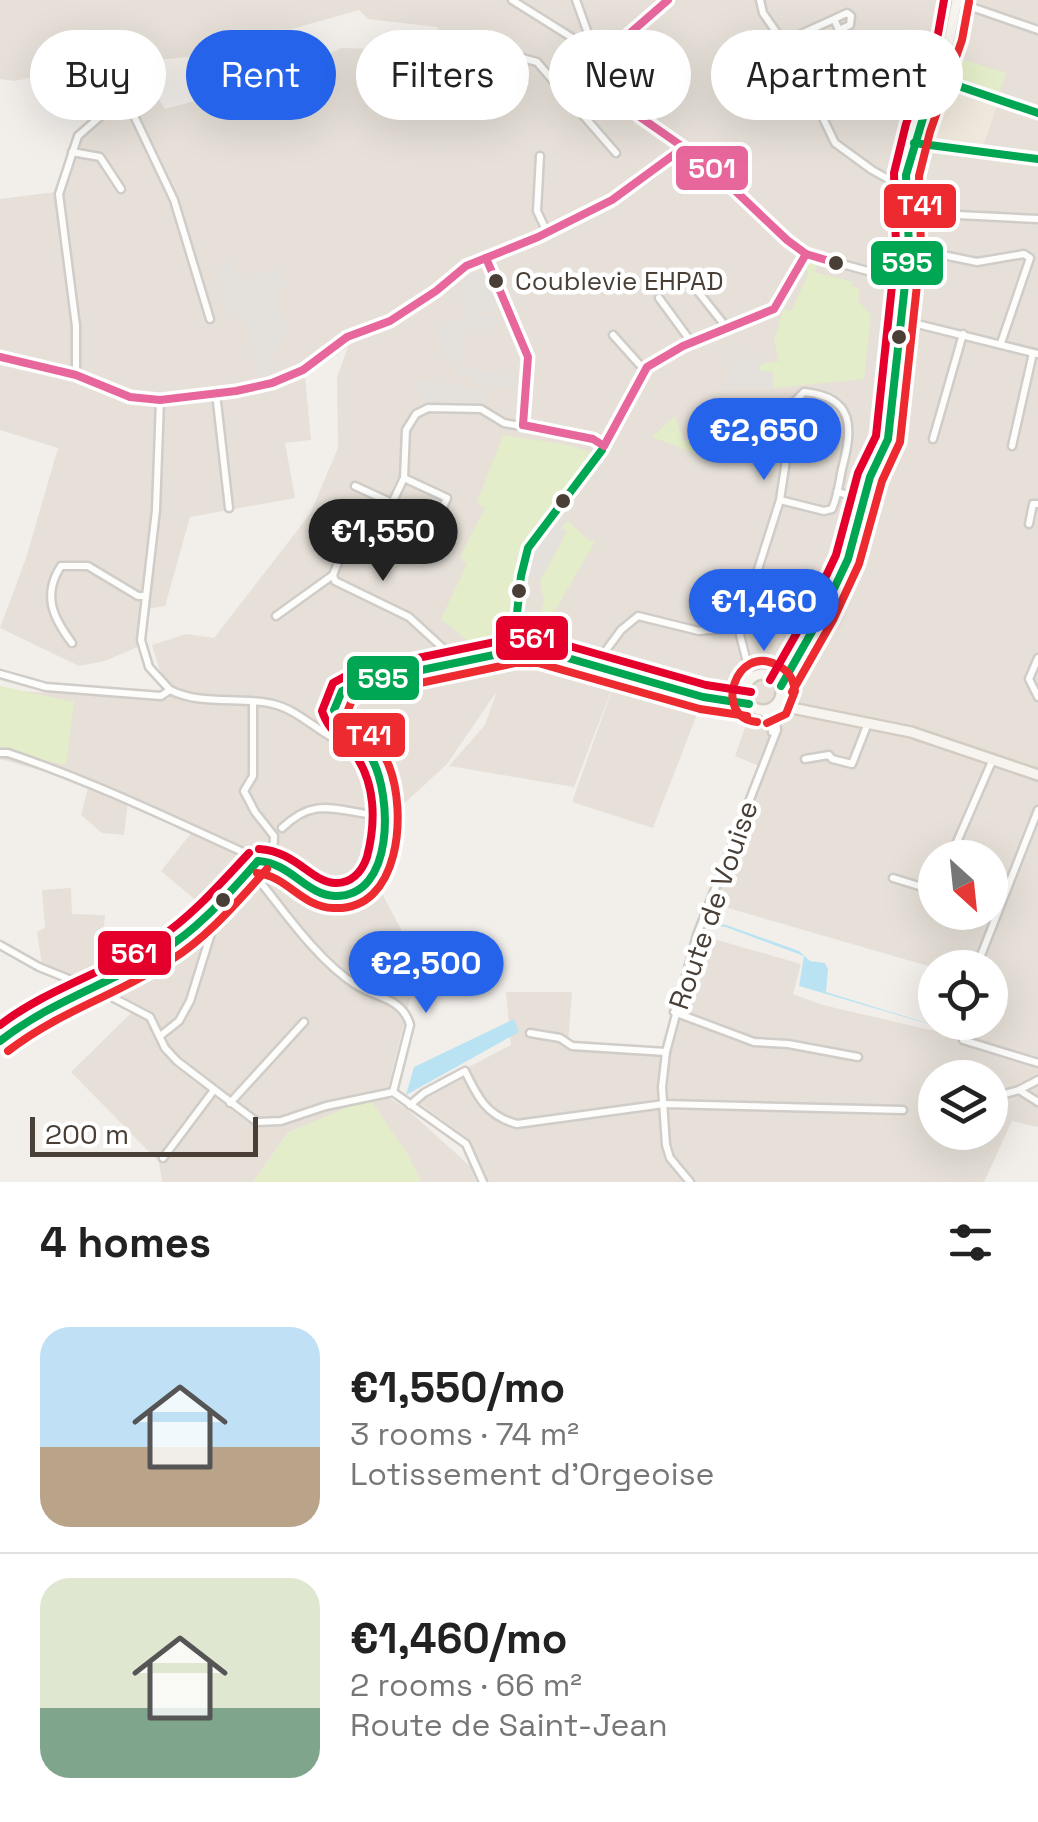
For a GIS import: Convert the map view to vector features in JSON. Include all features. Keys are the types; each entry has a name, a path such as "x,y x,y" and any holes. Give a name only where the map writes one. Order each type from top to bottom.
{"main road":[{"path":"952,30 957,1"},
{"path":"776,706 848,559 864,499 888,440 909,248 906,191 921,120"},
{"path":"771,676 786,664 822,614"},
{"path":"0,1041 34,1014 163,951 207,916 254,864 273,860 319,892 332,896 370,882 382,845 386,807 367,751 336,716 335,702 342,691 359,683 513,651 552,651 703,698 748,704 762,711 776,706 911,732 1038,775"},
{"path":"664,684 720,697 732,696 745,688 750,678 760,674 771,676 792,704 822,714"},
{"path":"745,688 748,704"}],"street":[{"path":"512,0 560,30"},
{"path":"576,0 587,30"},
{"path":"634,30 668,0"},
{"path":"760,0 763,13 775,30"},
{"path":"844,0 845,14"},
{"path":"957,1 1038,30"},
{"path":"810,30 845,14 851,16 850,26 839,30 834,19"},
{"path":"529,60 537,62 549,75"},
{"path":"963,88 1038,113"},
{"path":"76,374 76,326 59,194 78,136 120,99 126,100 174,200 210,319"},
{"path":"587,120 616,154"},
{"path":"645,120 706,163 806,254 904,281"},
{"path":"823,120 835,143 938,214 1038,218"},
{"path":"914,143 1038,159"},
{"path":"0,357 76,374 130,397 160,400 262,386 303,370 347,337 390,320 436,292 466,266 548,232 630,190 683,148"},
{"path":"72,152 100,157 121,189"},
{"path":"540,156 537,211 548,232"},
{"path":"909,248 977,262 1024,254 1030,258 1000,343"},
{"path":"513,651 520,576 528,548 604,446 647,368 692,343 774,309 806,254"},
{"path":"486,258 528,357 523,424"},
{"path":"684,274 727,328"},
{"path":"659,298 692,343"},
{"path":"901,320 1035,353 1012,446"},
{"path":"933,439 963,334"},
{"path":"613,335 647,368"},
{"path":"750,678 738,626 780,500 791,414 804,392 832,397 842,408 851,442 832,509 824,511 780,500"},
{"path":"216,393 229,508"},
{"path":"160,400 156,510 142,650 150,668 170,690 192,697 275,704 342,744 367,751"},
{"path":"276,616 333,575 342,553 376,530 404,478 406,430 416,414 428,408 480,410 504,424 592,438 604,446"},
{"path":"404,478 447,498 436,521"},
{"path":"355,486 392,503"},
{"path":"837,492 864,499"},
{"path":"1029,524 1033,504 1038,504"},
{"path":"72,643 57,623 50,602 61,566 88,566 138,596 145,596"},
{"path":"333,575 336,581 409,617 458,662"},
{"path":"608,650 620,630 638,616 699,630 738,626"},
{"path":"1038,658 1029,679 1038,697"},
{"path":"0,674 46,688 160,696 170,690"},
{"path":"253,703 253,776 244,791 274,836 273,860"},
{"name":"Route de Vouise","path":"690,1182 670,1158 664,1104 666,1052 696,935 729,858 778,722 776,706"},
{"path":"762,711 772,720 770,742"},
{"path":"805,759 829,755 852,764 868,723"},
{"path":"0,754 8,753 94,783 247,854 321,955 355,985 386,998 407,1015 410,1025 393,1092"},
{"path":"958,840 993,758"},
{"path":"282,828 314,807 374,815 370,840 382,845"},
{"path":"1008,877 1038,810"},
{"path":"893,878 918,885"},
{"path":"160,1036 178,1021 190,1001 212,930 207,916"},
{"path":"0,945 39,968 150,1016 165,1048 177,1061 256,1122 281,1121 356,1098 393,1092 466,1144 483,1182"},
{"path":"674,1012 754,1042 858,1057"},
{"path":"230,1103 304,1022"},
{"path":"530,1033 560,1038 572,1046 666,1052"},
{"path":"963,1040 1038,1063"},
{"path":"410,1105 465,1071 486,1108 500,1119 517,1124 664,1104 904,1110"},
{"path":"1008,1093 1038,1080"},
{"path":"163,1158 214,1090"},
{"path":"1019,1090 1038,1102"}],"shaded area":[{"path":"0,0 1038,0 1038,1127 1012,1121 1008,1130 1008,1060 918,1060 918,1150 999,1150 984,1182 486,1182 467,1138 411,1097 511,1045 506,992 572,992 568,1043 662,1049 700,935 801,964 793,994 918,1027 918,1040 1008,1040 1008,950 918,950 918,963 714,904 761,767 735,756 749,716 701,704 653,828 572,802 617,676 574,787 449,766 485,725 497,691 447,764 394,813 377,884 419,963 386,1096 407,1109 471,1167 476,1182 421,1182 406,1152 289,1132 253,1182 162,1182 159,1162 71,1072 132,1012 42,965 37,932 45,928 42,890 71,888 72,914 105,915 99,977 156,948 205,908 161,871 192,832 128,800 124,835 102,833 81,815 89,784 0,759 0,686 18,691 169,699 152,645 186,634 214,638 310,514 338,448 337,377 348,347 305,376 311,440 285,443 295,498 190,517 165,606 140,610 138,647 105,661 79,666 0,628 26,558 58,448 0,430 0,199 55,192 74,135 90,120 166,120 166,109 186,103 186,120 336,120 336,50 341,48 356,48 356,120 529,120 529,30 438,30 368,19 359,10 288,30 186,30 186,57 166,59 166,30 30,30 30,78 0,79"},
{"path":"963,91 998,103 983,146 926,137 931,120 963,120"},
{"path":"232,262 241,283 278,268 287,287 276,294 287,334 271,354 276,370 261,377 242,312 229,315 216,270"},
{"path":"474,270 486,276 498,306 477,313 493,316 492,329 466,326 458,366 515,377 516,390 468,381 469,375 456,373 434,331 473,315 468,315 456,283"},
{"path":"878,321 895,324 892,383 870,379"},
{"path":"729,332 741,360 758,355 759,371 773,372 773,388 725,388 730,369 738,363 726,333"},
{"path":"422,380 486,391 485,406 425,402 416,384"},
{"path":"551,525 565,531 562,542 538,580 527,577 532,552"},
{"path":"379,800 383,814 375,854 366,876 354,882 350,878 368,801"}],"green space":[{"path":"963,60 1006,73 998,95 963,83"},
{"path":"809,263 817,264 814,272 853,282 852,287 860,289 858,301 871,315 864,379 773,388 773,372 759,371 761,364 779,361 774,339 784,309 791,311 809,273 805,268"},
{"path":"720,400 724,400 713,460 652,437 675,416 684,441 702,436 702,427 717,418"},
{"path":"503,435 591,452 517,560 504,641 479,650 441,619 467,564 460,557 485,508 477,502"},
{"path":"568,521 595,542 536,643 518,635 518,628 533,612 541,612 544,601 540,581 567,531 561,528"},
{"path":"0,686 74,702 66,765 0,751"},
{"path":"369,1098 406,1152 421,1182 253,1182 289,1132"}],"water":[{"path":"708,925 726,925 799,951 810,961 825,963 826,992 918,1021 799,986 804,956 726,927"},
{"path":"514,1019 519,1032 406,1095 414,1067"}],"transit line":[{"name":"501","path":"634,30 668,0"},
{"name":"561","path":"770,680 836,555 858,473 876,436 896,248 894,173 906,124 938,34 944,0"},
{"name":"T41","path":"792,692 859,564 882,481 900,442 921,248 919,176 962,40 969,2"},
{"name":"595","path":"781,686 848,559 870,477 888,439 909,248 906,175 935,78 1038,113"},
{"name":"501","path":"644,120 706,163 787,240 806,254 836,263"},
{"name":"595","path":"914,143 1038,159"},
{"name":"501","path":"0,357 76,375 130,397 160,400 272,383 303,370 347,337 390,321 466,266 538,237 612,200 683,148"},
{"name":"501","path":"523,425 593,439 604,446 647,367 683,346 774,309 806,254"},
{"name":"501","path":"486,258 528,357 523,425"},
{"name":"595","path":"513,651 528,548 602,450"},
{"name":"561","path":"259,849 283,855 318,878 334,883 351,879 362,868 372,830 367,777 322,711 333,683 355,671 510,639 541,638 706,685 751,692"},
{"name":"595","path":"258,861 280,867 315,890 335,896 355,892 369,880 384,842 379,776 372,759 334,710 342,691 359,683 513,651 540,650 703,697 749,704"},
{"name":"T41","path":"757,722 743,718 732,696 740,672 762,661 785,670 795,691 786,714 767,723"},
{"name":"T41","path":"257,873 268,875 312,903 333,908 356,905 373,894 385,877 397,832 395,785 376,743 348,710 352,700 363,695 515,663 538,663 700,709 747,716"},
{"name":"561","path":"0,1025 158,939 195,909 249,853"},
{"name":"595","path":"0,1041 40,1014 176,942 258,861"},
{"name":"T41","path":"8,1051 48,1024 185,951 267,869"}],"place":[{"name":"Coublevie EHPAD","path":"496,281"}]}
